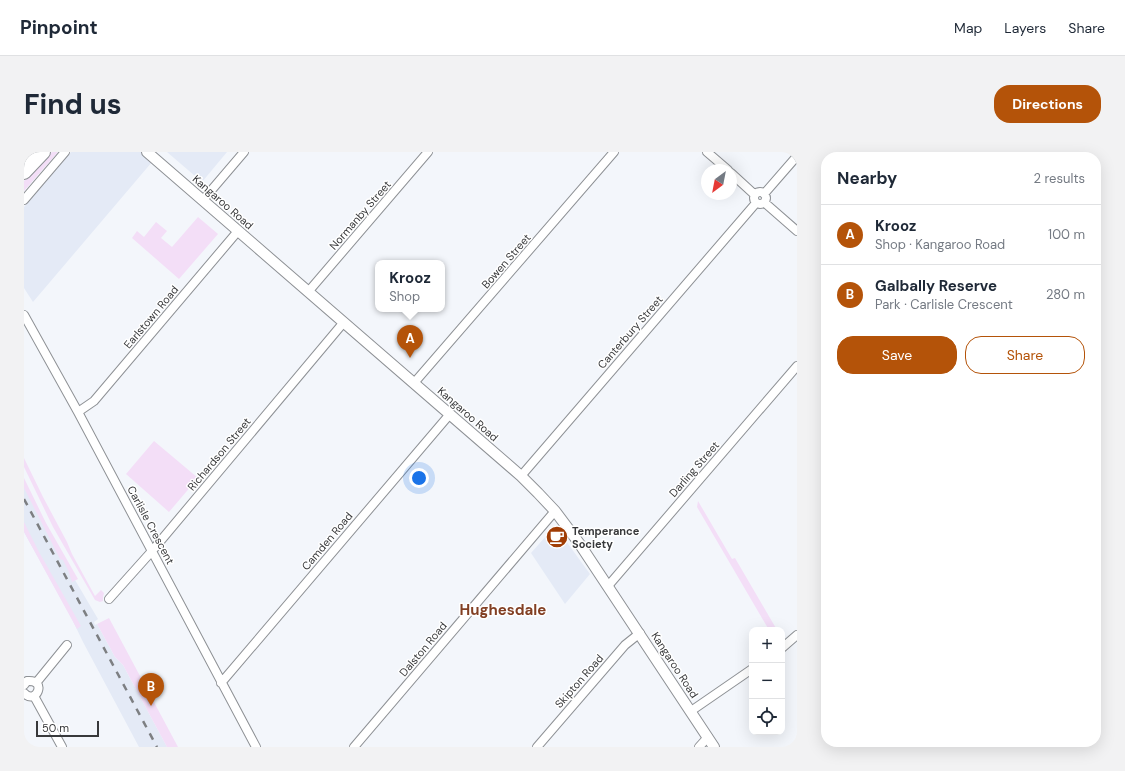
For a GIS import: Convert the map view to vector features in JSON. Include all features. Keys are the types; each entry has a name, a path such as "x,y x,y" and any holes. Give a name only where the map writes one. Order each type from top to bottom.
{"highway":[{"path":"24,156 28,152"},
{"path":"24,172 43,152"}],"street":[{"path":"24,200 65,152"},
{"name":"Kangaroo Road","path":"147,152 450,414 521,476 538,493 555,511 580,543 714,747"},
{"path":"203,200 244,152"},
{"name":"Normanby Street","path":"308,292 428,152"},
{"name":"Bowen Street","path":"414,383 614,152"},
{"path":"708,152 721,164"},
{"path":"764,194 797,156"},
{"path":"737,179 760,205 765,203"},
{"path":"756,199 758,192 764,194"},
{"path":"764,194 766,199 765,203"},
{"name":"Canterbury Street","path":"521,476 756,199"},
{"path":"765,203 797,231"},
{"name":"Earlstown Road","path":"78,412 94,401 238,231"},
{"name":"Carlisle Crescent","path":"24,315 78,412 256,747"},
{"name":"Richardson Street","path":"110,599 344,322"},
{"name":"Darling Street","path":"608,586 797,366"},
{"name":"Camden Road","path":"221,683 450,414"},
{"name":"Dalston Road","path":"354,747 555,511"},
{"name":"Skipton Road","path":"537,747 625,644 640,633"},
{"path":"785,645 797,635"},
{"path":"36,683 67,645"},
{"path":"691,711 749,671"},
{"path":"25,680 32,681 38,686 38,690 27,695 62,747"},
{"path":"699,747 708,737"}],"shaded area":[{"path":"52,152 58,152 24,191 24,181"},
{"path":"71,152 142,152 152,162 33,302 24,288 24,207"},
{"path":"167,152 227,152 202,182"},
{"path":"198,217 218,234 179,279 132,238 137,231 144,237 156,222 167,231 161,238 172,247"},
{"path":"154,441 198,478 169,512 126,474"},
{"path":"24,458 72,554 95,596 101,590 104,593 103,601 100,602 95,600 53,527 24,467"},
{"path":"24,478 46,523 78,579 72,582 63,560 60,559 24,488"},
{"path":"24,482 75,580 98,619 94,622 95,625 97,624 115,657 123,665 167,747 139,747 71,617 24,532"},
{"path":"698,501 732,559 735,558 775,627 767,627 697,507"},
{"path":"24,522 39,552 81,626 77,629 24,532"},
{"path":"555,526 590,574 565,604 531,553"},
{"path":"109,618 178,747 167,747 123,665 115,657 97,624"}],"railway":[{"path":"24,499 157,747"}],"place":[{"name":"Krooz","path":"410,358"},
{"name":"Temperance Society","path":"557,537"},
{"name":"Galbally Reserve","path":"151,706"}],"district":[{"name":"Hughesdale","path":"503,610"}]}
